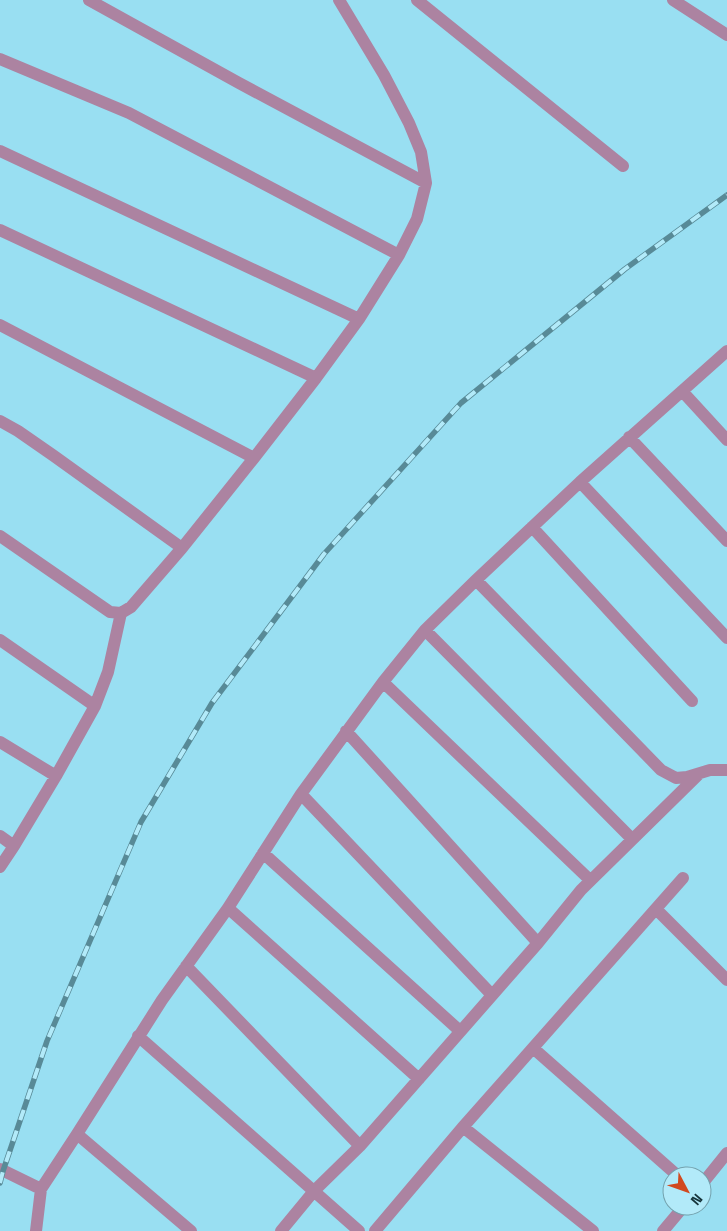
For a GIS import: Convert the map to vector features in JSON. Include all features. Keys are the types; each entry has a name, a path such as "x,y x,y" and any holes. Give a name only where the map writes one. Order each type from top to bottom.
{"street":[{"path":"89,0 365,152 426,183"},
{"path":"0,536 110,612 121,613 131,607 182,548 254,458 359,319 399,255 417,218 426,183 421,152 408,123 384,75 339,0"},
{"path":"417,0 623,166"},
{"path":"673,0 727,35"},
{"path":"0,59 129,113 399,255"},
{"path":"0,151 359,319"},
{"path":"0,230 316,378"},
{"path":"0,325 254,458"},
{"path":"36,1231 41,1189 162,1000 228,908 301,794 382,682 425,630 476,580 580,482 727,350"},
{"path":"682,391 727,440"},
{"path":"0,421 54,456 182,548"},
{"path":"630,437 727,541"},
{"path":"580,482 727,638"},
{"path":"532,527 692,701"},
{"path":"476,580 661,770 676,778 687,777 710,770 727,770"},
{"path":"0,867 56,776 95,706 108,672 121,613"},
{"path":"425,630 632,839"},
{"path":"0,640 95,706"},
{"path":"382,682 590,880"},
{"path":"346,731 538,943"},
{"path":"0,742 56,776"},
{"path":"281,1231 314,1191 360,1146 460,1032 538,943 580,890 700,773"},
{"path":"301,794 492,995"},
{"path":"0,836 14,846"},
{"path":"263,853 460,1032"},
{"path":"375,1231 463,1127 684,878"},
{"path":"228,908 418,1079"},
{"path":"656,909 727,980"},
{"path":"186,966 360,1146"},
{"path":"138,1036 359,1231"},
{"path":"533,1048 667,1166"},
{"path":"463,1127 593,1231"},
{"path":"77,1134 191,1231"},
{"path":"712,1172 727,1154"},
{"path":"0,1169 41,1189"},
{"path":"663,1231 676,1216"}],"railway":[{"path":"0,1183 47,1041 141,822 212,703 324,554 461,403 625,269 727,195"}]}
